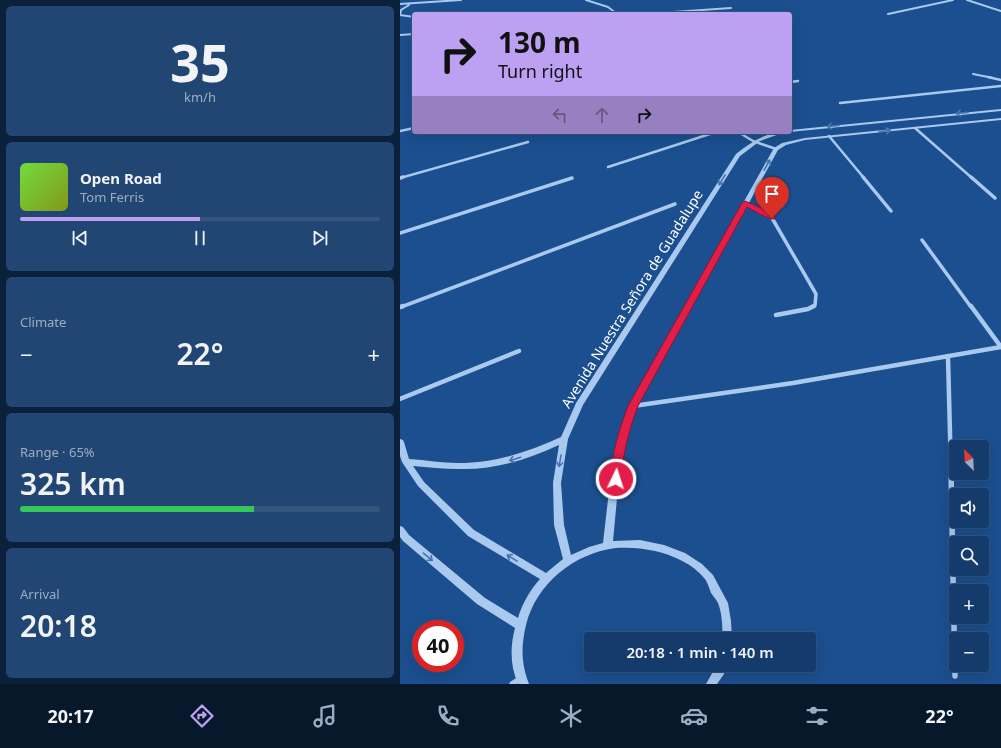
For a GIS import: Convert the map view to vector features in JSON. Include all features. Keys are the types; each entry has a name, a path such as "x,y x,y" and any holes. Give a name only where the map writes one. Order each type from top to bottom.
{"street":[{"path":"400,4 461,0"},
{"path":"586,0 608,7 614,12"},
{"path":"888,14 953,0"},
{"path":"967,0 1001,11"},
{"path":"412,18 400,15 400,12 402,8 418,3"},
{"path":"673,12 731,8"},
{"path":"400,35 412,34"},
{"path":"973,74 1001,80"},
{"path":"792,82 798,81"},
{"path":"840,103 1001,86"},
{"path":"792,129 1001,110"},
{"path":"608,544 618,456 623,433 633,406 776,149 795,141 829,136 1000,120"},
{"path":"915,128 995,198"},
{"path":"400,132 412,129"},
{"path":"608,167 710,134"},
{"path":"741,134 753,141 776,149"},
{"name":"Avenida Nuestra Señora de Guadalupe","path":"568,560 559,526 557,483 564,439 579,405 738,155 753,141 775,134"},
{"path":"829,136 891,211"},
{"path":"400,178 528,142"},
{"path":"400,233 572,178"},
{"path":"745,203 765,212 772,218 816,294 815,305 808,309 776,315"},
{"path":"400,308 675,204"},
{"path":"633,406 793,383 1001,347 922,240"},
{"path":"400,399 519,351"},
{"path":"948,357 955,676"},
{"path":"406,462 467,466 506,462 535,453 564,439"},
{"path":"400,442 406,462 421,484 471,533 546,578"},
{"path":"402,536 481,601 520,625"},
{"path":"512,684 523,681 516,652 520,625 530,600 546,578 568,560 608,544 630,543 653,546 676,553 692,563 708,576 723,603 726,632"},
{"path":"711,684 719,672"}],"route":[{"path":"616,479 618,456 623,433 633,406 745,203 765,212 772,218"}]}
